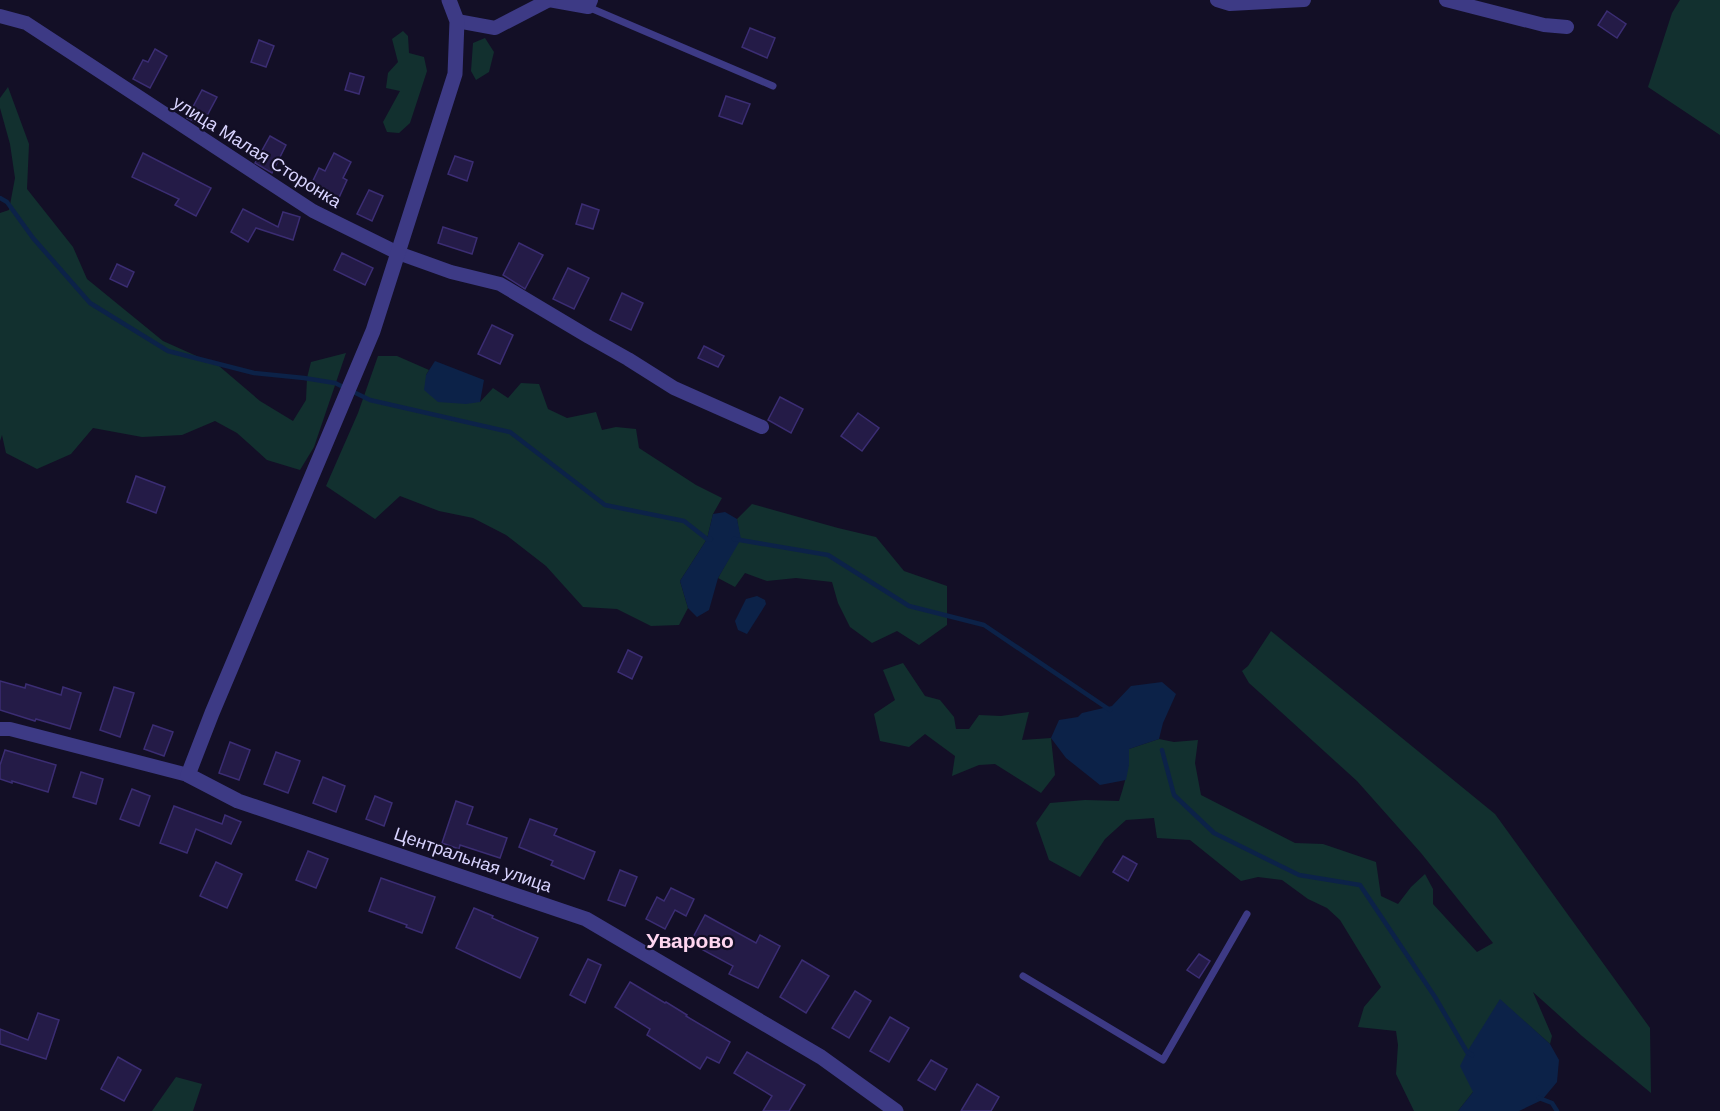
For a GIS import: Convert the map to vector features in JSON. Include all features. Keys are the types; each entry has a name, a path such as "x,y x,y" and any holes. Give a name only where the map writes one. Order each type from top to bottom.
{"street":[{"path":"188,775 216,702 373,331 455,74 457,21 449,0"},
{"path":"457,21 495,28 549,0 589,4"},
{"path":"1217,0 1230,4 1304,0"},
{"path":"1446,0 1544,25 1567,27"},
{"name":"улица Малая Сторонка","path":"0,16 26,23 313,211 398,253 451,272 500,284 628,358 674,388 762,427"},
{"name":"Центральная улица","path":"0,729 10,729 188,775 238,801 586,919 821,1057 896,1111"}],"lane":[{"path":"589,4 773,86"},
{"path":"1023,976 1163,1060 1246,914"}],"green space":[{"path":"1680,0 1720,0 1720,135 1648,87 1672,13"},
{"path":"403,31 408,36 409,53 424,57 427,71 410,123 399,133 387,132 383,122 400,91 386,88 388,73 398,62 392,39"},
{"path":"485,38 494,52 489,72 476,80 471,71 473,43"},
{"path":"8,87 29,144 27,189 73,247 87,279 163,341 219,366 260,401 293,421 306,400 307,378 311,362 346,353 314,447 300,470 267,460 237,433 215,421 182,435 142,437 93,428 71,454 37,469 6,453 2,435 0,441 0,213 9,210 15,178 10,144 0,108 0,98"},
{"path":"378,356 397,356 429,370 426,375 480,402 493,388 508,398 521,383 539,384 548,409 567,418 596,412 602,430 616,427 636,429 639,448 696,485 722,498 713,514 707,539 680,581 688,608 679,625 651,626 617,609 583,607 546,566 506,535 473,518 439,511 400,496 375,519 326,486 358,413"},
{"path":"752,504 876,537 904,571 947,586 947,625 919,645 897,631 872,643 850,627 838,603 832,582 796,578 767,581 745,573 735,587 718,578 740,539 737,519"},
{"path":"1271,631 1495,814 1650,1028 1651,1093 1533,992 1552,1036 1550,1044 1500,1000 1473,1092 1458,1111 1414,1111 1396,1074 1398,1045 1396,1031 1358,1027 1364,1007 1381,987 1340,920 1327,908 1308,899 1282,880 1258,877 1241,881 1190,840 1157,838 1154,818 1126,820 1105,839 1080,877 1049,860 1036,823 1050,803 1085,800 1119,801 1126,775 1129,749 1159,739 1174,742 1198,740 1195,763 1201,795 1295,843 1323,844 1376,862 1381,896 1398,904 1425,874 1433,889 1433,904 1477,952 1493,943 1421,853 1357,781 1249,683 1242,671 1248,666"},
{"path":"903,663 925,696 940,700 954,717 956,729 969,729 979,715 1001,716 1029,712 1022,740 1051,738 1055,775 1041,793 995,764 979,765 952,776 955,756 925,734 909,747 880,741 874,714 895,700 883,670"},
{"path":"176,1077 202,1084 193,1111 152,1111"}],"water":[{"path":"435,361 484,380 480,402 466,404 438,402 424,390 426,375"},
{"path":"725,512 737,519 741,539 718,578 709,610 697,617 688,608 680,581 707,539 713,514"},
{"path":"757,596 765,600 766,604 747,634 738,630 735,621 746,599"},
{"path":"1162,682 1176,694 1163,723 1159,739 1129,749 1126,780 1100,785 1066,758 1051,738 1059,720 1078,717 1082,713 1112,706 1131,686"},
{"path":"1500,999 1550,1044 1559,1060 1557,1082 1542,1100 1519,1111 1458,1111 1473,1092 1460,1066"}],"building":[{"path":"1607,11 1626,24 1617,38 1598,25"},
{"path":"750,28 775,38 767,58 742,47"},
{"path":"259,40 274,46 266,67 251,62"},
{"path":"155,49 167,56 150,88 133,79 143,60 148,62"},
{"path":"350,73 364,77 359,94 345,90"},
{"path":"202,90 217,97 202,125 187,118"},
{"path":"726,96 750,104 742,124 719,116"},
{"path":"270,136 286,145 272,173 255,163"},
{"path":"143,153 211,188 196,216 175,205 179,199 132,177"},
{"path":"334,153 351,162 343,178 347,180 337,202 309,189 319,168 325,171"},
{"path":"455,156 473,162 467,181 448,174"},
{"path":"369,190 383,196 372,221 357,214"},
{"path":"582,204 599,210 593,229 576,224"},
{"path":"243,209 278,227 283,212 300,217 293,240 256,228 248,242 231,232"},
{"path":"443,227 477,238 472,254 438,243"},
{"path":"519,243 543,255 525,289 503,275"},
{"path":"342,253 373,268 365,285 334,270"},
{"path":"117,264 134,272 127,287 110,279"},
{"path":"568,268 589,278 574,309 553,299"},
{"path":"622,293 643,303 631,330 610,320"},
{"path":"492,325 513,335 500,364 478,354"},
{"path":"704,346 724,356 718,367 698,358"},
{"path":"780,397 803,409 791,433 768,420"},
{"path":"858,413 879,428 862,451 841,436"},
{"path":"136,476 165,487 156,513 127,502"},
{"path":"628,650 642,657 632,679 618,672"},
{"path":"0,681 25,688 26,684 61,695 63,687 81,693 70,729 0,710"},
{"path":"114,687 134,693 120,737 100,730"},
{"path":"153,725 173,732 164,756 144,749"},
{"path":"230,742 250,750 239,780 219,773"},
{"path":"5,750 56,765 48,792 0,779 0,765"},
{"path":"276,752 300,761 288,793 264,784"},
{"path":"81,772 103,779 96,804 73,797"},
{"path":"323,777 345,786 336,812 313,803"},
{"path":"132,789 150,796 139,826 120,819"},
{"path":"375,796 392,803 384,826 366,819"},
{"path":"456,801 473,807 467,824 507,838 500,858 460,845 459,849 442,843"},
{"path":"174,806 222,824 225,815 241,822 231,844 196,829 187,853 160,843"},
{"path":"530,819 557,829 554,835 595,852 584,879 551,865 553,861 519,847"},
{"path":"308,851 328,859 316,888 296,880"},
{"path":"1123,856 1137,864 1128,881 1113,872"},
{"path":"216,862 242,874 227,908 200,896"},
{"path":"620,870 637,877 625,906 608,900"},
{"path":"381,878 435,897 422,933 369,911"},
{"path":"671,888 694,899 686,916 675,910 665,929 646,919 657,897 664,901"},
{"path":"474,908 538,938 520,978 456,948"},
{"path":"705,915 756,943 760,935 780,946 758,988 729,974 733,966 690,943"},
{"path":"1199,954 1210,961 1199,978 1187,970"},
{"path":"588,959 601,965 585,1003 570,995"},
{"path":"802,960 829,976 806,1013 780,997"},
{"path":"630,982 730,1042 719,1063 707,1057 700,1069 647,1035 650,1029 615,1007"},
{"path":"855,991 871,1001 849,1038 832,1028"},
{"path":"38,1013 59,1020 46,1059 0,1044 0,1029 28,1040"},
{"path":"890,1017 909,1028 889,1062 870,1051"},
{"path":"747,1052 805,1085 789,1111 763,1111 772,1096 734,1073"},
{"path":"118,1057 141,1070 124,1101 101,1089"},
{"path":"931,1060 947,1069 935,1090 918,1080"},
{"path":"977,1084 999,1097 991,1111 961,1111"}],"waterway":[{"path":"0,198 7,202 33,238 90,303 168,351 254,373 335,383 370,400 510,432 605,505 684,521 707,539 711,539"},
{"path":"734,539 828,555 909,606 984,625 1110,710"},
{"path":"1162,750 1174,795 1214,833 1299,875 1360,885 1435,997 1467,1052 1472,1055"},
{"path":"1539,1098 1552,1103 1557,1111"}],"district":[{"name":"Уварово","path":"690,940"}]}
